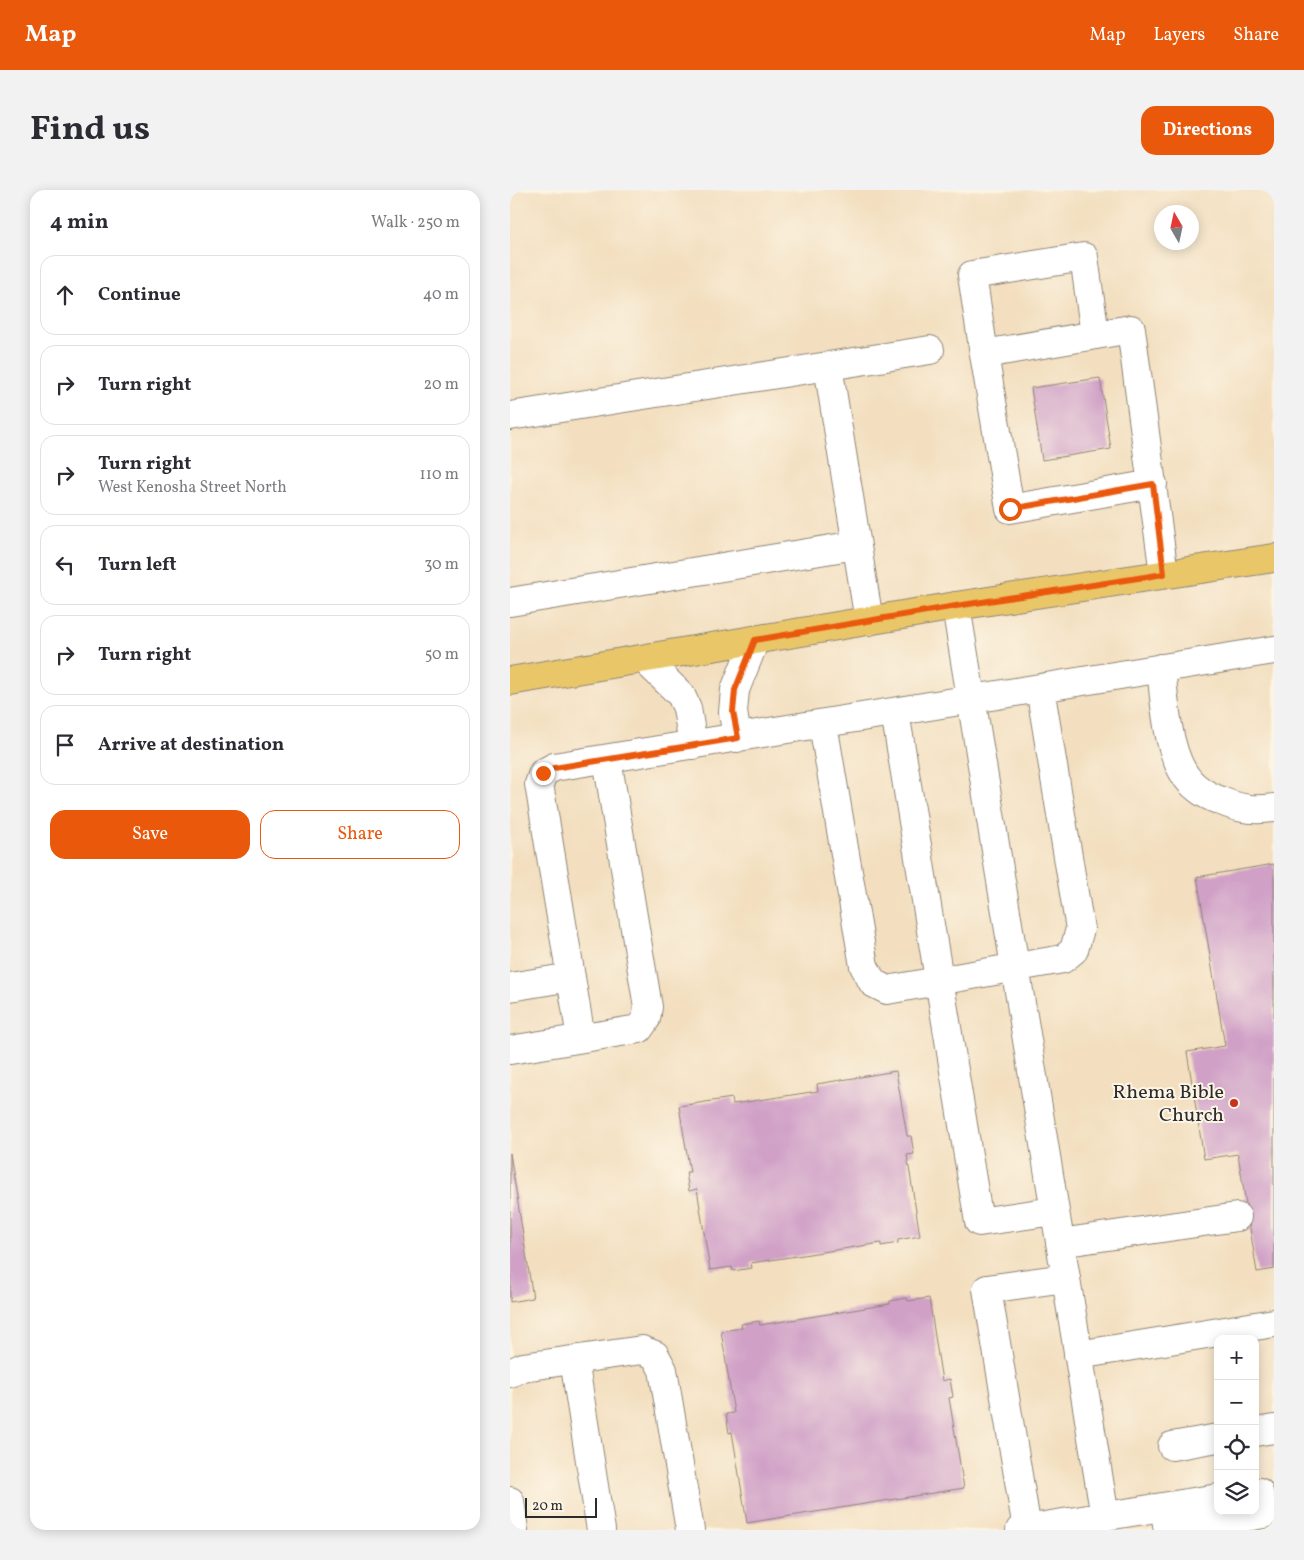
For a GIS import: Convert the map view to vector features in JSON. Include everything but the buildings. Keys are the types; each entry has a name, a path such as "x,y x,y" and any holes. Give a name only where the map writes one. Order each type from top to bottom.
{"main road":[{"path":"510,681 956,606 1274,558"}],"street":[{"path":"1095,335 1084,257 972,275 1010,509 1153,484"},
{"path":"984,354 1131,329 1164,574"},
{"path":"510,416 930,350"},
{"path":"828,366 869,621"},
{"path":"510,602 856,545"},
{"path":"956,606 1104,1517"},
{"path":"738,738 733,712 735,690 755,640"},
{"path":"581,1038 539,784 543,773 554,768 693,744 1274,650"},
{"path":"644,659 681,695 686,708 693,744"},
{"path":"1161,668 1169,731 1175,754 1184,772 1196,787 1214,798 1233,806 1257,810 1274,808"},
{"path":"823,724 864,966 873,983 887,990 1063,960 1074,950 1080,929 1040,688"},
{"path":"895,712 979,1222 1054,1211"},
{"path":"510,1050 639,1029 646,1019 648,1007 607,759"},
{"path":"510,987 571,977"},
{"path":"1060,1243 1237,1217"},
{"path":"1065,1278 987,1289 1024,1529 1214,1499"},
{"path":"1078,1355 1274,1323"},
{"path":"510,1373 523,1367 642,1350 655,1355 663,1370 690,1530"},
{"path":"574,1360 602,1530"},
{"path":"1259,1431 1274,1429"},
{"path":"1172,1446 1214,1439"},
{"path":"1164,1507 1168,1530 1264,1514 1263,1491"},
{"path":"510,1501 514,1530"}],"place":[{"name":"Rhema Bible Church","path":"1234,1103"}],"route":[{"path":"543,773 554,768 738,738 733,712 735,690 755,640 956,606 1164,574 1153,484 1010,509"}]}
